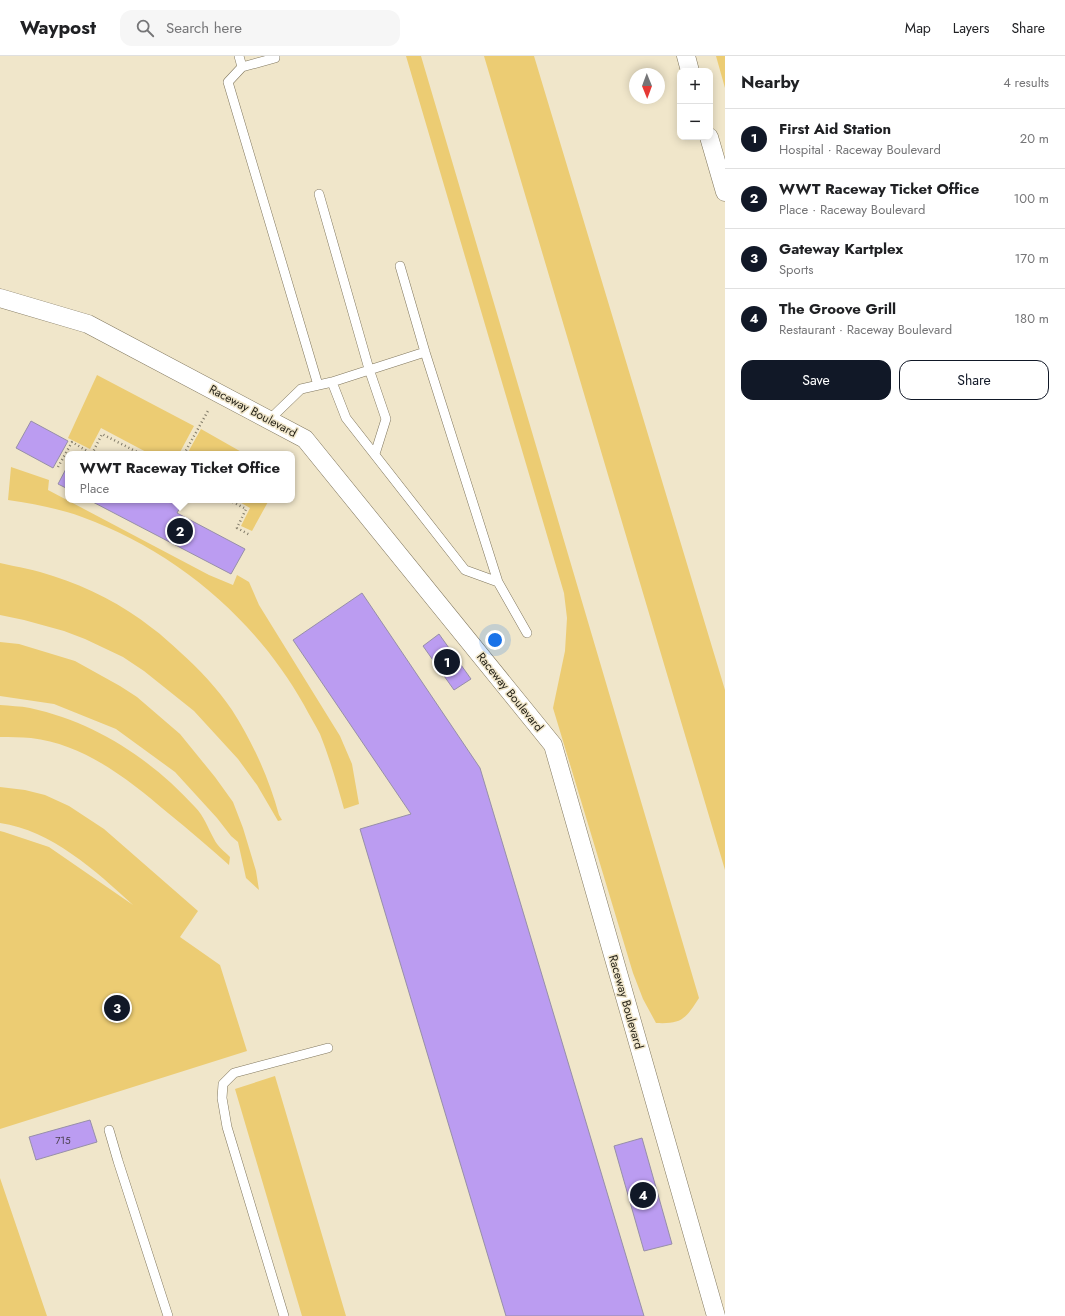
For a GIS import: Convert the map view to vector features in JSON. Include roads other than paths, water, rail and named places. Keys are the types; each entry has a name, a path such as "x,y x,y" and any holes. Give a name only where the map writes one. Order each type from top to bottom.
{"street":[{"path":"686,56 689,68"},
{"path":"710,140 725,192"},
{"name":"Raceway Boulevard","path":"0,298 88,324 306,439 553,745 716,1316"}],"lane":[{"path":"239,56 242,67"},
{"path":"275,56 276,58 242,67 228,82 318,385"},
{"path":"319,194 369,369 386,419 375,454"},
{"path":"400,266 425,352 498,582 527,633"},
{"path":"269,420 301,389 332,382 425,352"},
{"path":"332,382 346,418 465,570 498,582"},
{"path":"284,1316 227,1127 222,1098 223,1084 234,1073 328,1048"},
{"path":"109,1130 168,1316"}],"place":[{"name":"WWT Raceway Ticket Office","path":"180,531"},
{"name":"First Aid Station","path":"447,662"},
{"name":"Gateway Kartplex","path":"117,1008"},
{"name":"The Groove Grill","path":"643,1195"}]}
